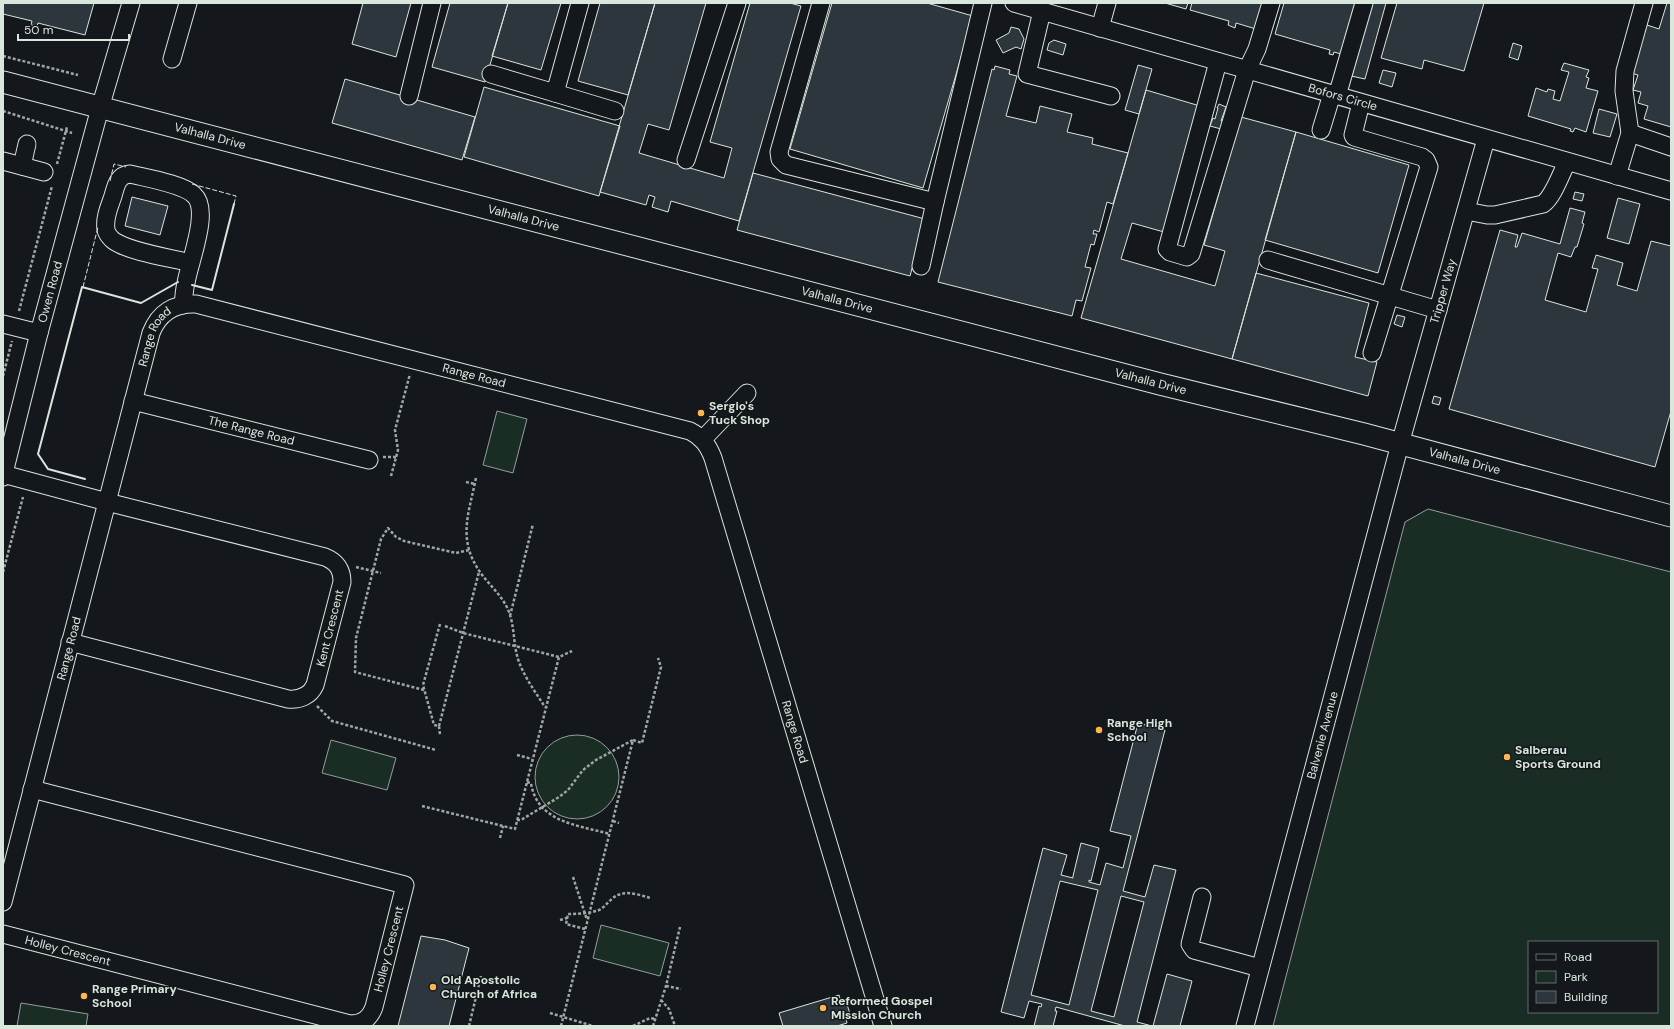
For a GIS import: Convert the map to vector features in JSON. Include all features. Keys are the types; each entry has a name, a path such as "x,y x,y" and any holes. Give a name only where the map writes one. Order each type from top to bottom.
{"main road":[{"name":"Valhalla Drive","path":"3,82 1137,378 1400,444 1671,516"}],"street":[{"name":"Owen Road","path":"3,475 39,333 100,108 131,3"},
{"path":"172,59 188,3"},
{"path":"409,96 432,3"},
{"path":"555,94 580,3"},
{"path":"686,160 737,3"},
{"path":"820,3 779,152 780,159 786,165 935,202"},
{"path":"921,266 983,3"},
{"name":"Bofors Circle","path":"1014,3 1671,191"},
{"path":"1100,28 1107,3"},
{"path":"1218,62 1168,249 1170,252 1188,257 1191,254 1247,70 1257,49 1271,3"},
{"path":"1321,130 1364,3"},
{"path":"1617,176 1630,133 1624,91 1625,71 1644,3"},
{"path":"1042,11 1027,74 1111,96"},
{"path":"491,74 615,111"},
{"path":"1361,103 1354,137 1422,157 1426,160 1429,167 1372,353"},
{"path":"1630,133 1671,147"},
{"name":"Tripper Way","path":"1400,444 1486,139"},
{"path":"22,166 27,144"},
{"path":"3,161 51,174"},
{"path":"1466,211 1495,215 1542,204 1546,202 1558,182 1566,162"},
{"path":"183,305 186,283 191,263 199,227 200,204 194,195 182,187 130,174 124,174 116,184 106,218 106,230 113,240 127,247 191,263"},
{"path":"1268,260 1438,310"},
{"name":"Range Road","path":"3,902 154,326 158,318 167,311 183,305 196,304 683,429 697,435 703,440 709,448 715,466 883,1026"},
{"path":"3,324 39,333"},
{"path":"703,440 747,393"},
{"name":"The Range Road","path":"134,401 369,460"},
{"name":"Balvenie Avenue","path":"1245,1026 1400,444"},
{"name":"Kent Crescent","path":"3,475 325,557 337,563 342,576 342,582 315,685 307,696"},
{"path":"70,642 288,699 301,699 307,696"},
{"name":"Holley Crescent","path":"3,934 350,1024 356,1024 368,1019 374,1007 405,885 32,789"},
{"path":"1202,897 1190,944 1194,950 1260,968"}],"path":[{"path":"3,56 78,75"},
{"path":"3,111 72,133"},
{"path":"20,311 51,174 67,127"},
{"path":"3,376 13,338"},
{"path":"391,476 398,450 395,430 410,371"},
{"path":"476,478 466,522 469,550 479,572 500,597 510,617 518,662 546,708"},
{"path":"466,482 475,484"},
{"path":"3,572 23,497"},
{"path":"510,617 533,524"},
{"path":"424,690 355,672 356,638 380,539 388,528 396,537 404,541 456,553 469,550"},
{"path":"350,565 382,573"},
{"path":"440,735 439,726 479,572"},
{"path":"439,726 434,725 423,685 440,624"},
{"path":"445,626 559,657 572,651"},
{"path":"422,806 515,829 559,657"},
{"path":"517,820 521,820 559,797 568,790 584,770 596,760 633,740 642,743 661,667 658,658"},
{"path":"307,696 332,721 436,750"},
{"path":"561,1026 633,740"},
{"path":"517,755 532,759"},
{"path":"527,782 531,783 532,792 541,807 551,816 565,822 610,834"},
{"path":"613,821 619,823"},
{"path":"500,838 503,826"},
{"path":"573,876 587,920"},
{"path":"585,929 566,924 568,914 590,912 602,909 614,897 622,893 630,893 651,898"},
{"path":"560,920 567,918"},
{"path":"652,1026 666,986 680,928"},
{"path":"469,1026 481,976"},
{"path":"666,986 681,989"},
{"path":"661,1000 669,1008 675,1026"},
{"path":"550,1013 593,1026"},
{"path":"633,1026 650,1018 655,1019"},
{"path":"584,1023 587,1026"}],"green space":[{"path":"497,411 527,419 513,473 483,465"},
{"name":"Salberau Sports Ground","path":"1428,509 1671,572 1671,1026 1273,1026 1405,522"},
{"path":"577,735 593,738 607,747 616,761 619,777 616,793 607,807 593,816 577,819 561,816 547,807 538,793 535,777 538,761 547,747 561,738"},
{"path":"331,740 396,758 387,790 322,773"},
{"path":"601,925 669,943 660,976 593,958"},
{"path":"21,1003 88,1014 86,1026 17,1026"}],"building":[{"path":"3,3 94,3 85,35 38,23 37,26 31,25 32,21 3,14"},
{"path":"363,3 411,3 396,57 352,44"},
{"path":"450,3 508,3 485,82 432,67"},
{"path":"508,3 561,3 541,70 492,56"},
{"path":"600,3 655,3 628,95 578,81"},
{"path":"655,3 706,3 669,130 648,124 639,153 724,178 732,148 710,142 750,3 790,3 801,6 739,221 671,201 668,212 652,207 655,197 649,195 646,205 600,192"},
{"path":"832,3 927,3 973,16 923,188 790,149"},
{"path":"1165,3 1188,3 1186,9"},
{"path":"1192,3 1263,3 1256,29 1236,23 1235,28 1228,25 1229,21 1190,10"},
{"path":"1284,3 1356,3 1341,54 1334,52 1333,55 1329,54 1330,50 1275,34"},
{"path":"1372,3 1386,3 1365,79 1351,76"},
{"path":"1397,3 1484,3 1464,71 1424,60 1422,69 1381,58"},
{"path":"1667,3 1671,3 1671,127 1644,119 1648,106 1638,103 1641,92 1633,90 1638,75 1631,73 1641,23 1659,29"},
{"path":"1011,27 1019,29 1024,39 1021,49 1016,47 1003,53 996,40 1009,33"},
{"path":"1054,40 1066,44 1063,55 1047,50 1049,43"},
{"path":"1513,43 1522,46 1518,60 1509,57"},
{"path":"1564,63 1589,70 1586,77 1589,78 1586,88 1598,91 1586,132 1575,128 1573,132 1570,131 1571,129 1528,116 1536,88 1547,92 1548,89 1555,91 1553,99 1560,101 1569,72 1561,70"},
{"path":"1138,65 1152,69 1139,114 1125,110"},
{"path":"995,66 1010,70 1009,74 1017,76 1006,116 1036,123 1040,106 1072,114 1067,132 1093,138 1092,144 1128,153 1113,204 1107,202 1099,232 1094,230 1093,234 1097,234 1094,245 1091,244 1085,267 1091,268 1082,301 1076,300 1072,316 938,282 992,69 994,70"},
{"path":"1383,70 1396,73 1392,87 1379,83"},
{"path":"345,79 475,117 462,160 332,123"},
{"path":"484,87 620,126 599,196 464,157"},
{"path":"1146,90 1200,106 1164,232 1132,223 1121,259 1215,286 1225,251 1204,245 1241,117 1296,132 1232,359 1081,318"},
{"path":"1219,104 1226,107 1221,121 1223,121 1221,129 1210,126 1213,118 1215,119"},
{"path":"1599,109 1617,114 1610,137 1593,133"},
{"path":"1296,132 1409,165 1378,273 1265,240"},
{"path":"753,173 925,219 910,276 737,230"},
{"path":"1575,192 1584,194 1582,201 1573,199"},
{"path":"132,197 168,206 160,235 125,226"},
{"path":"1618,198 1640,204 1629,244 1607,238"},
{"path":"1570,208 1585,212 1582,223 1584,224 1577,247 1575,247 1571,257 1558,253 1545,300 1586,312 1598,269 1592,268 1596,255 1623,263 1617,285 1637,291 1651,241 1671,246 1671,411 1655,467 1449,409 1500,230 1518,235 1515,247 1517,247 1522,233 1560,244"},
{"path":"1256,273 1369,303 1355,357 1377,362 1368,396 1232,359"},
{"path":"1397,315 1405,317 1402,327 1394,324"},
{"path":"1434,396 1441,398 1439,405 1432,403"},
{"path":"1138,723 1165,730 1123,891 1145,897 1154,865 1176,870 1137,1022 1152,1026 1125,1026 1056,1007 1055,1011 1057,1011 1053,1026 1034,1026 1039,1006 1041,1007 1042,1004 1029,1001 1024,1018 1001,1012 1043,848 1067,855 1061,875 1073,878 1081,843 1099,848 1091,881 1089,880 1089,882 1100,885 1106,863 1123,868 1131,836 1110,831","holes":["1060,881 1098,890 1069,1005 1031,995","1121,896 1144,902 1114,1017 1091,1011"]},
{"name":"Old Apostolic Church of Africa","path":"421,936 445,940 469,948 449,1026 398,1026"},
{"path":"1167,974 1192,981 1180,1026 1153,1026"},
{"name":"Reformed Gospel Mission Church","path":"839,995 841,1002 846,1001 850,1014 845,1015 847,1023 837,1026 783,1026 779,1013"}],"fence":[{"path":"110,181 114,164 126,167"},
{"path":"192,184 236,196 234,204"},
{"path":"83,287 98,227"}],"wall":[{"path":"192,285 212,290 234,204"},
{"path":"85,479 48,469 38,454 82,287 141,303 178,282"}],"place":[{"name":"Sergio's Tuck Shop","path":"701,413"},
{"name":"Range High School","path":"1099,730"},
{"name":"Salberau Sports Ground","path":"1507,757"},
{"name":"Old Apostolic Church of Africa","path":"433,987"},
{"name":"Range Primary School","path":"84,996"},
{"name":"Reformed Gospel Mission Church","path":"823,1008"}]}
